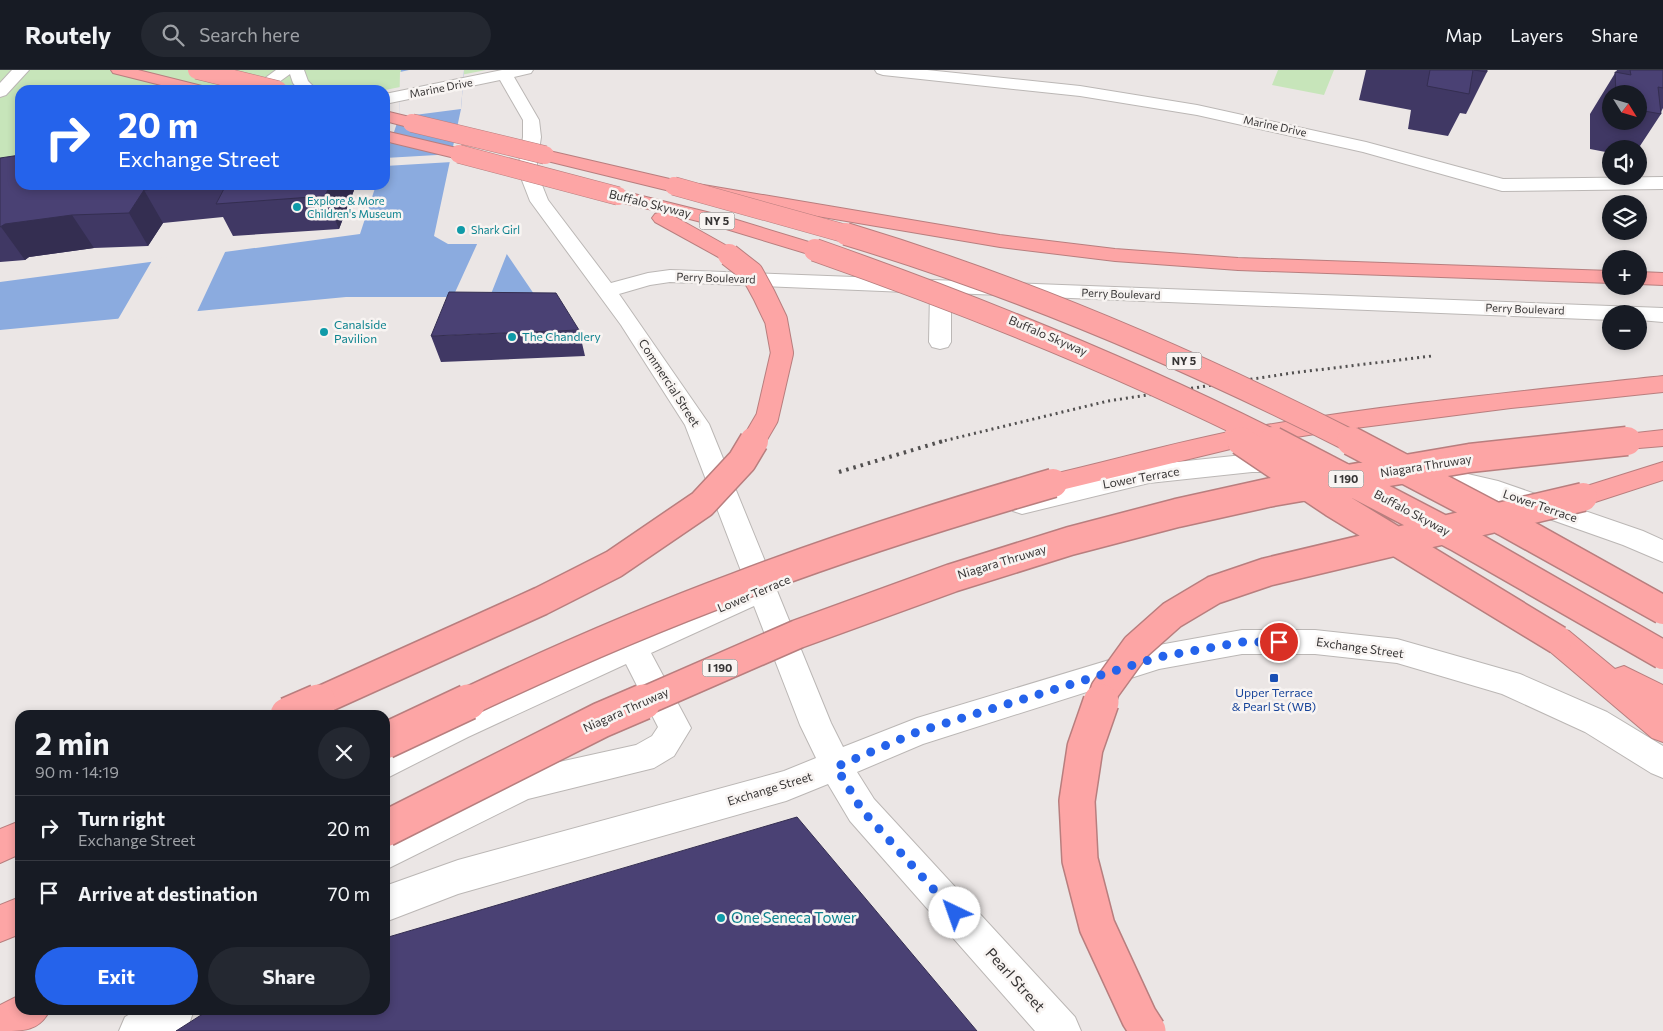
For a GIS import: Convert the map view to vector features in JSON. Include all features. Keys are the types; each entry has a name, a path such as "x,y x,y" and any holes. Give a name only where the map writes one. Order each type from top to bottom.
{"highway":[{"path":"119,70 180,85"},
{"path":"197,70 258,85"},
{"name":"Buffalo Skyway","path":"390,117 674,186 837,230 976,277 1098,323 1224,379 1390,460 1543,541 1663,610"},
{"name":"Buffalo Skyway","path":"390,137 765,234 898,277 1018,323 1146,378 1287,447 1408,510 1580,606 1663,655"},
{"path":"674,186 1000,241 1124,255 1238,264 1602,277"},
{"path":"299,710 541,600 614,564 702,504 742,461 767,418 776,384 782,353 776,320 752,273 730,255 618,196"},
{"path":"1647,278 1663,279"},
{"path":"1146,378 1333,503 1558,640 1663,701"},
{"path":"390,739 629,630 786,568 925,520 1052,483 1247,437 1492,402 1663,384"},
{"name":"Niagara Thruway","path":"390,826 601,720 798,634 952,578 1052,547 1177,513 1272,492 1470,458 1663,438"},
{"path":"1148,1031 1139,1017 1097,926 1080,860 1077,801 1085,748 1105,690 1136,647 1172,615 1214,590 1267,572 1583,497 1663,471"},
{"path":"1558,640 1663,728"},
{"path":"0,846 15,839"},
{"path":"0,924 15,917"},
{"path":"0,1026 21,1015"}],"street":[{"path":"0,92 21,70"},
{"path":"264,85 286,70"},
{"path":"296,70 303,85"},
{"name":"Marine Drive","path":"390,99 525,70"},
{"name":"Marine Drive","path":"883,70 1080,91 1197,110 1366,147 1502,185 1663,183"},
{"name":"Commercial Street","path":"509,73 531,120 532,137 527,170 538,201 607,291 697,424 764,589 816,725 836,767"},
{"name":"Perry Boulevard","path":"607,291 648,279 670,276 1602,313"},
{"path":"940,342 941,287"},
{"name":"Perry Boulevard","path":"1647,314 1663,315"},
{"name":"Lower Terrace","path":"390,761 457,727 764,589 815,569 1013,506 1149,474 1252,463 1330,463 1424,473 1489,488 1633,538 1663,552"},
{"name":"Exchange Street","path":"390,902 458,877 786,786 917,732 1159,657 1242,642 1315,642 1397,651 1416,656 1509,683 1596,722 1663,762"},
{"path":"390,851 524,785 642,758 663,746 675,728 633,648"},
{"name":"Pearl Street","path":"836,767 862,810 1061,1031"},
{"path":"139,1031 166,1015"}],"green space":[{"path":"0,70 486,70 390,89 390,85 15,85 15,165 0,168"},
{"path":"1278,70 1334,70 1324,95 1272,85"}],"water":[{"path":"401,70 464,70 461,109 434,236 448,244 500,244 536,297 346,297 0,330 0,282 360,234 374,190 390,190 390,144 399,117"}],"pier":[{"path":"409,70 464,70 461,109 399,117 400,72"},
{"path":"454,154 452,162 390,166 390,158"},
{"path":"478,242 501,242 508,251 489,299 452,299"},
{"path":"226,250 196,314 117,321 153,259"}],"building":[{"path":"1430,70 1473,70 1469,94 1427,86"},
{"path":"1630,70 1663,70 1663,88 1658,87 1661,114 1648,112 1648,85 1616,85 1615,72 1631,75"},
{"path":"15,156 15,190 144,190 129,213 72,215 5,224 0,227 0,158"},
{"path":"223,190 328,190 325,196 216,204"},
{"path":"449,292 556,293 579,330 431,336"},
{"name":"One Seneca Tower","path":"797,817 977,1031 176,1031 201,1015 390,1015 390,937"}],"railway":[{"path":"942,441 1108,401 1292,373 1432,356"},
{"path":"839,472 942,441"}],"place":[{"name":"Explore & More Children's Museum","path":"297,207"},
{"name":"Shark Girl","path":"461,230"},
{"name":"Canalside Pavilion","path":"324,332"},
{"name":"The Chandlery","path":"512,337"},
{"name":"Upper Terrace & Pearl St (WB)","path":"1274,678"},
{"name":"One Seneca Tower","path":"721,918"}],"route":[{"path":"955,913 862,810 836,767 917,732 1159,657 1242,642 1279,642"}]}
